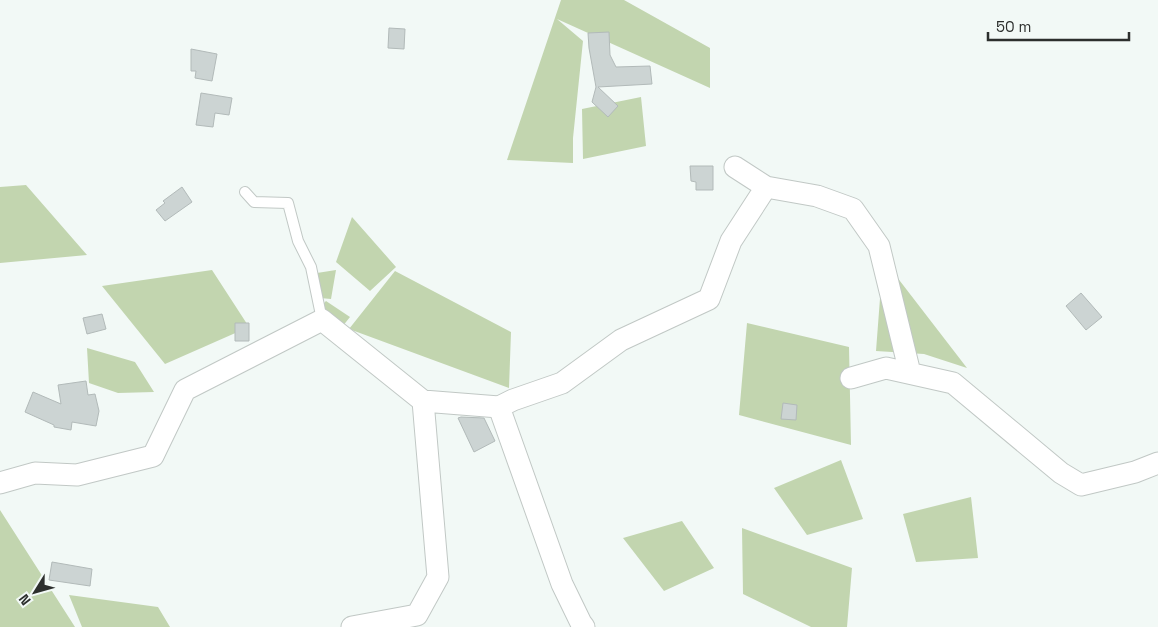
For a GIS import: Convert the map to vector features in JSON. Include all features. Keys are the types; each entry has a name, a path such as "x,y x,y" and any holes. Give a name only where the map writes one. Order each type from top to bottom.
{"street":[{"path":"735,167 766,187 817,196 854,209 879,246 910,373"},
{"path":"0,483 35,473 77,475 153,456 185,390 322,320 423,401 498,407 513,400 562,384 620,340 709,299 731,241 766,187"},
{"path":"851,378 886,368 953,383 1061,473 1081,485 1135,472 1158,463"},
{"path":"352,627 417,615 438,577 423,401"},
{"path":"498,407 562,584 580,623 584,627"}],"lane":[{"path":"245,192 254,202 288,202 298,241 312,267 322,320"}],"green space":[{"path":"561,0 624,0 710,48 710,88 557,19 583,41 573,138 573,163 507,160"},
{"path":"641,97 646,146 583,159 582,109"},
{"path":"26,185 87,255 0,263 0,187"},
{"path":"352,217 396,267 370,291 336,262"},
{"path":"883,259 967,368 924,354 876,351"},
{"path":"212,270 249,327 165,364 102,286"},
{"path":"336,270 331,299 320,298 317,273"},
{"path":"395,271 511,332 509,388 349,329"},
{"path":"326,301 350,317 342,327 317,310"},
{"path":"747,323 849,347 851,445 739,415"},
{"path":"87,348 135,362 154,392 118,393 89,383"},
{"path":"841,460 863,519 807,535 774,488"},
{"path":"971,497 978,558 916,562 903,514"},
{"path":"0,510 75,627 0,627"},
{"path":"682,521 714,568 664,591 623,538"},
{"path":"742,528 852,568 847,627 811,627 743,594"},
{"path":"69,595 158,607 170,627 82,627"}],"building":[{"path":"389,28 405,29 404,49 388,48"},
{"path":"609,32 610,55 616,67 650,66 652,84 598,87 618,106 608,117 592,102 596,87 588,33"},
{"path":"191,49 217,54 212,81 195,78 196,71 191,71"},
{"path":"201,93 232,98 229,115 215,113 213,127 196,125"},
{"path":"690,166 713,166 713,190 696,190 696,182 691,181"},
{"path":"182,187 192,202 165,221 156,210 165,203 163,201"},
{"path":"1081,293 1102,317 1086,330 1066,306"},
{"path":"102,314 106,329 87,334 83,318"},
{"path":"235,323 249,323 249,341 235,341"},
{"path":"86,381 88,395 95,394 99,411 96,426 72,422 71,430 54,427 54,425 25,412 33,392 61,404 58,385"},
{"path":"783,403 797,405 796,420 781,419"},
{"path":"458,418 484,418 495,441 474,452"},
{"path":"52,562 92,569 90,586 49,580"}]}
